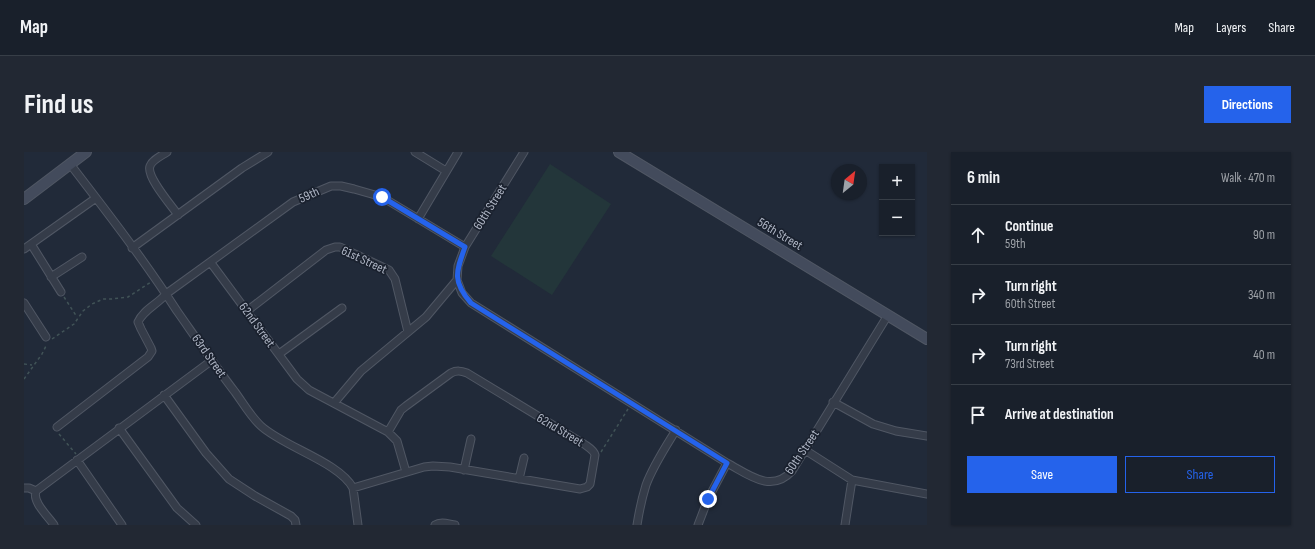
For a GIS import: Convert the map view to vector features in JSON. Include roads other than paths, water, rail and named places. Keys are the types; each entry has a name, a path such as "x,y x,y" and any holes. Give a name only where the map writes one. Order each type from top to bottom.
{"street":[{"path":"24,199 86,152"},
{"path":"167,152 152,163 150,166 150,174 178,215"},
{"path":"132,248 242,168 268,152"},
{"path":"415,152 446,171"},
{"path":"418,219 458,152"},
{"name":"60th Street","path":"524,152 465,247 458,266 458,280 462,292 471,303 727,463 758,479 776,482 784,478 792,471 833,402 888,315"},
{"name":"56th Street","path":"619,152 927,339"},
{"name":"63rd Street","path":"70,164 156,279 211,361 257,422 276,437 335,469 346,478 353,488"},
{"name":"59th","path":"57,428 148,357 152,351 138,322 142,316 166,294 211,263 293,202 331,186 341,186 375,194 465,247"},
{"path":"24,248 96,198"},
{"path":"31,244 61,292"},
{"name":"61st Street","path":"247,311 326,250 340,247 389,270 395,280 408,332"},
{"path":"51,277 82,257"},
{"name":"62nd Street","path":"211,263 303,385 309,390 388,432 397,442 406,472"},
{"path":"334,403 361,371 435,308 458,280"},
{"path":"24,303 47,340"},
{"path":"279,354 342,308"},
{"path":"36,491 211,361"},
{"name":"62nd Street","path":"353,488 424,467 433,466 580,489 585,488 590,484 595,453 590,448 467,373 460,371 451,373 401,410 388,432"},
{"path":"164,395 206,453 229,479 291,516 295,520 296,525"},
{"path":"833,402 873,424 896,431 927,436"},
{"path":"119,428 177,508 196,525"},
{"path":"637,525 646,485 676,430"},
{"path":"464,470 471,439"},
{"path":"805,450 852,480 927,494"},
{"path":"519,479 524,458"},
{"path":"78,459 122,525"},
{"path":"698,525 708,499 727,463"},
{"path":"845,525 852,480"},
{"path":"24,488 29,488 36,491"},
{"path":"353,488 358,525"},
{"path":"36,491 35,494 37,500 54,525"},
{"path":"435,525 444,523 455,525"}]}
